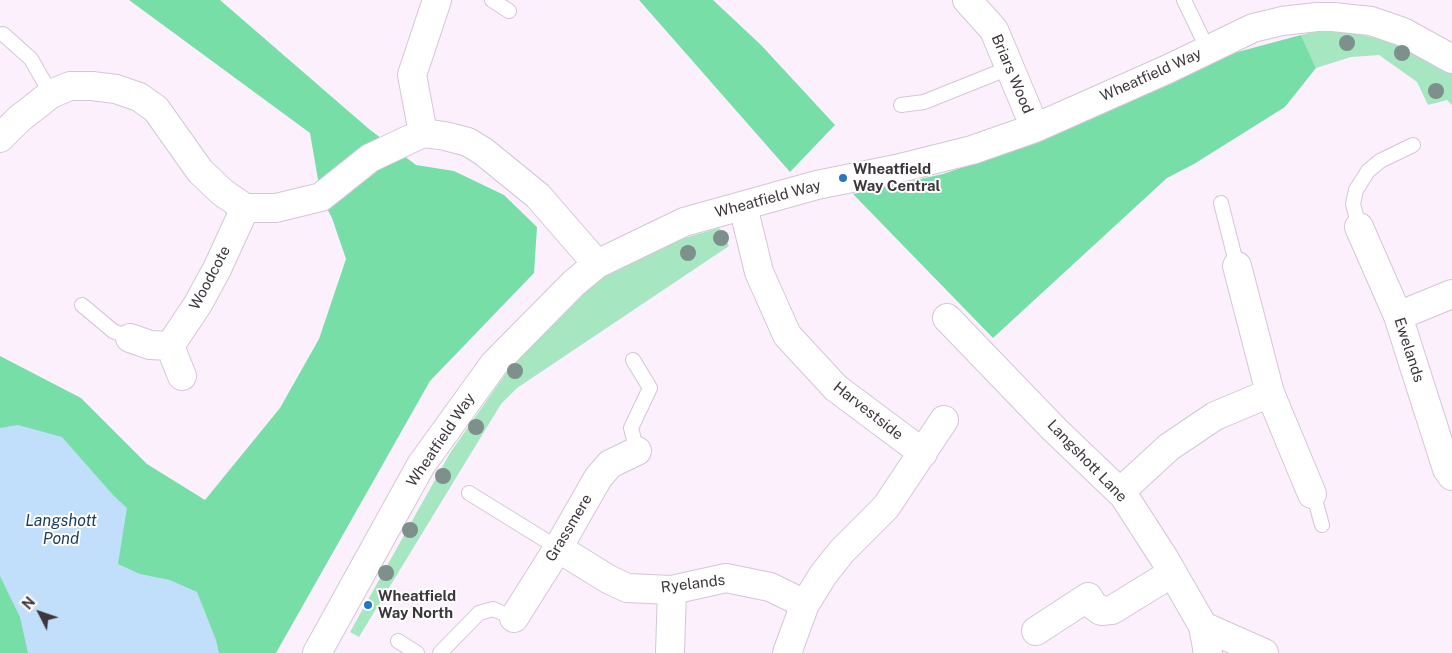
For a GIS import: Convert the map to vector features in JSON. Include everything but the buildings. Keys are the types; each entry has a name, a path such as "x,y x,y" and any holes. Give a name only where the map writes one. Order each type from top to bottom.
{"street":[{"path":"423,133 412,75 437,0"},
{"name":"Briars Wood","path":"978,4 994,30 1035,128"},
{"name":"Wheatfield Way","path":"317,653 421,465 432,449 494,364 574,283 597,264 684,222 817,185 972,150 1035,128 1253,28 1282,21 1334,17 1373,11 1403,32 1452,59"},
{"path":"0,138 19,119 51,94 70,86 116,89 139,97 156,109 200,171 222,192 245,208 276,208 321,197 370,158 423,133 444,136 468,142 484,152 538,196 597,264"},
{"name":"Harvestside","path":"743,206 759,272 787,335 836,388 923,453"},
{"name":"Woodcote","path":"170,346 198,304 217,269 245,208"},
{"name":"Ewelands","path":"1359,226 1398,316 1446,469 1452,476"},
{"path":"1237,266 1270,393 1312,494"},
{"path":"1398,316 1452,294"},
{"name":"Langshott Lane","path":"948,318 1054,429 1120,492 1164,558 1204,626 1208,653"},
{"path":"130,338 150,345 170,346 182,376"},
{"path":"1120,492 1169,447 1215,416 1270,393"},
{"path":"787,653 805,604 823,575 842,551 886,508 944,420"},
{"name":"Grassmere","path":"514,618 558,548 598,478 610,464 637,451"},
{"name":"Ryelands","path":"558,548 626,588 672,590 726,578 770,587 805,604"},
{"path":"1036,631 1088,597 1093,605 1101,611 1112,610 1172,573"},
{"path":"670,653 672,590"},
{"path":"1204,626 1264,653"}],"lane":[{"path":"492,0 509,11"},
{"path":"1184,0 1208,50"},
{"path":"3,34 31,60 51,94"},
{"path":"900,105 924,102 1009,68"},
{"path":"1359,226 1353,204 1356,190 1368,171 1380,161 1413,146"},
{"path":"1220,202 1237,266"},
{"path":"82,305 113,331 130,338"},
{"path":"632,360 650,388 630,428 637,451"},
{"path":"470,493 558,548"},
{"path":"1312,494 1318,507 1322,525"},
{"path":"440,653 479,613 494,609 514,618"},
{"path":"398,642 417,653"}],"green space":[{"path":"129,0 220,0 369,129 416,165 454,171 504,195 537,227 534,273 430,381 276,653 0,653 0,356 81,398 147,464 205,500 280,408 319,339 346,259 332,218 321,197 310,133"},
{"path":"639,0 713,0 761,45 835,125 790,172"},
{"path":"1326,29 1352,32 1409,47 1452,71 1452,105 1447,100 1428,105 1417,82 1379,55 1351,57 1316,68 1301,35"},
{"path":"1301,35 1316,68 1285,107 1194,164 1167,178 993,338 853,194 943,174 1026,146 1121,100 1230,54"},
{"path":"719,228 729,246 517,388 501,404 359,637 350,632 450,453 530,339 602,275 671,242"}],"water":[{"name":"Langshott Pond","path":"18,425 62,437 127,508 118,564 140,574 170,580 197,592 216,640 219,653 28,653 20,617 0,576 0,428"}],"place":[{"name":"Wheatfield Way Central","path":"843,178"},
{"name":"Wheatfield Way North","path":"368,605"}]}
